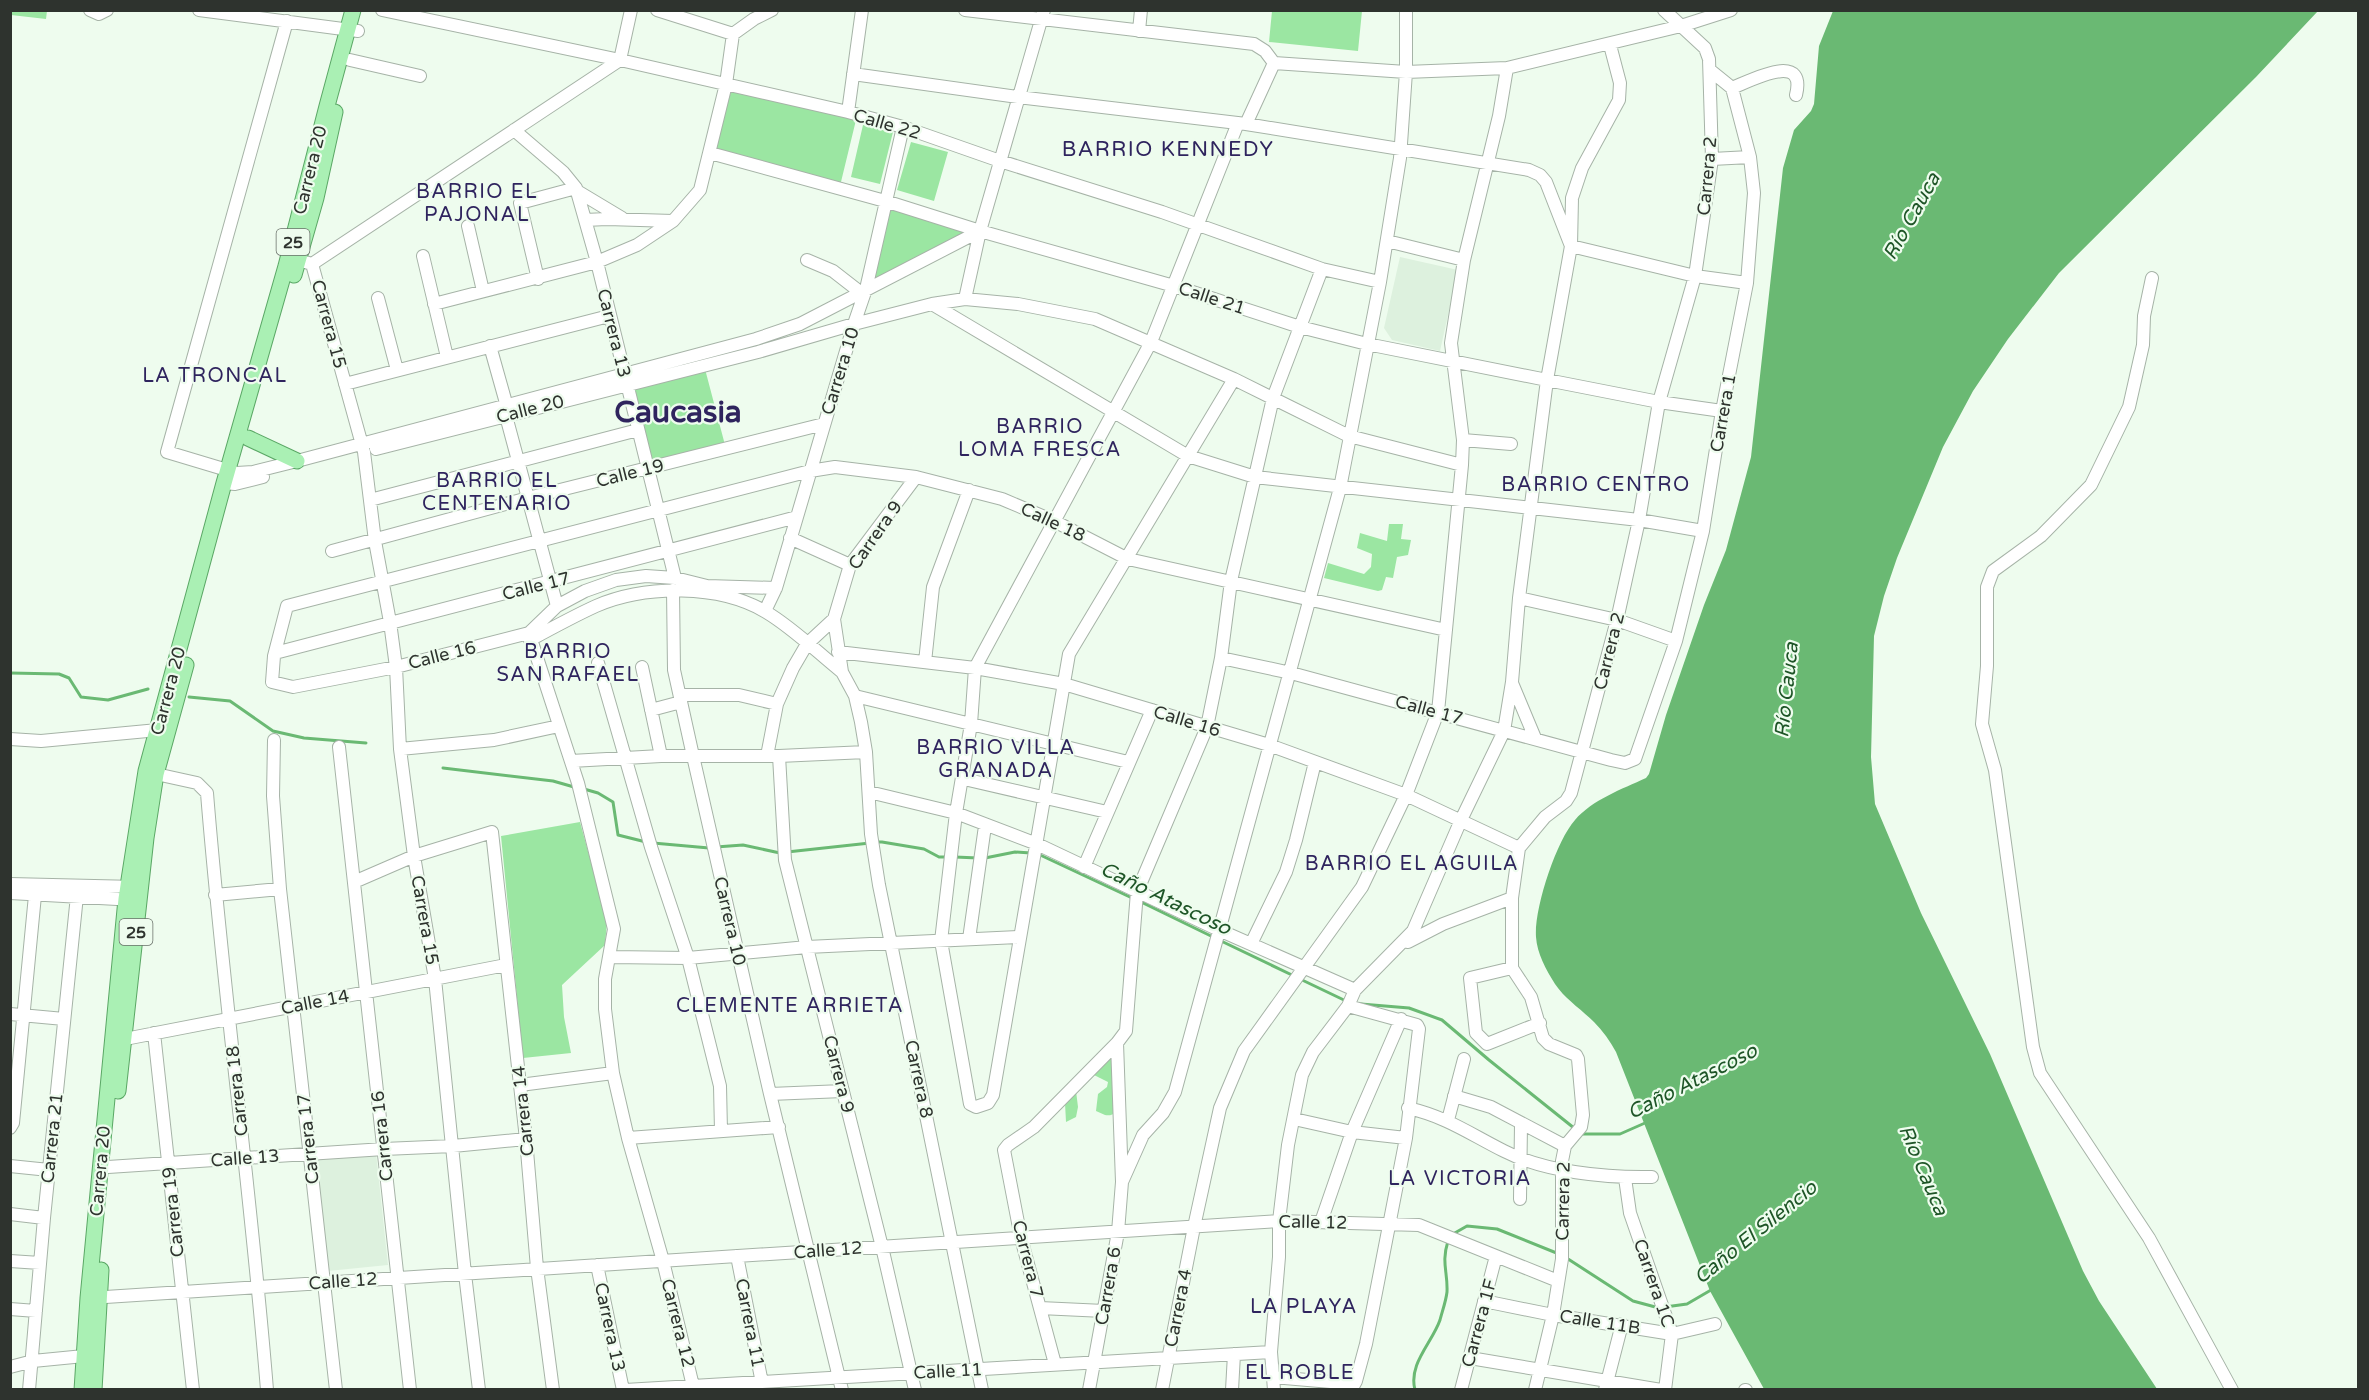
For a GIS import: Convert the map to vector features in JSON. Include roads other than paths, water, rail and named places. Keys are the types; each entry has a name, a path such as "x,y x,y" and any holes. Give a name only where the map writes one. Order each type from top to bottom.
{"main road":[{"name":"Carrera 20","path":"94,1389 93,1298 144,782 231,478 248,438 305,263 350,60 353,10"},
{"name":"Carrera 20","path":"82,1389 84,1356 124,1039 133,893 146,838 156,774 286,266 353,30 363,10"},
{"path":"248,438 297,461"}],"street":[{"path":"90,10 99,14 107,10"},
{"path":"199,10 353,30"},
{"name":"Calle 22","path":"382,10 620,60 848,112 903,127 1000,161 1198,224 1322,269 1380,282"},
{"path":"305,263 620,60 631,10"},
{"path":"657,10 733,34"},
{"path":"435,304 597,262 637,244 673,221 700,190 726,84 733,34 772,10"},
{"path":"848,112 862,10"},
{"path":"964,10 1042,15 1139,31 1254,44 1265,51 1274,63 1406,72 1507,68 1610,45 1731,10"},
{"path":"1139,31 1141,10"},
{"path":"1122,1182 1143,1135 1163,1113 1175,1092 1340,488 1380,282 1401,150 1406,72 1406,10"},
{"name":"Carrera 2","path":"1519,848 1545,817 1566,801 1571,793 1617,620 1639,520 1659,402 1695,276 1712,159 1711,71 1705,48 1664,10"},
{"path":"965,299 980,231 1042,15"},
{"path":"231,478 167,452 287,21"},
{"path":"869,792 956,813 1036,851 1084,867 1136,898 1218,936 1251,944 1300,976 1351,998 1401,1019 1417,1025 1419,1029 1406,1138 1366,1344 1352,1387 1273,1383 1271,1352 1279,1257 1279,1221 1288,1144 1302,1075 1313,1052 1351,998 1413,932 1461,820 1504,731 1512,682 1519,597 1547,380 1571,246 1572,198 1582,168 1619,100 1620,83 1610,45"},
{"path":"350,60 420,76"},
{"path":"1234,379 1069,654 993,1095 988,1103 976,1107 970,1104 941,941 956,813 964,779 971,724 975,668 1150,342 1242,124 1274,63"},
{"name":"Carrera 4","path":"1162,1389 1220,1108 1244,1051 1362,887 1406,795 1438,712 1463,440 1451,343 1464,260 1499,116 1507,68"},
{"path":"1711,71 1732,88 1781,70 1797,78 1799,85 1796,95"},
{"path":"853,74 1242,124 1529,170 1540,175 1546,182 1571,246"},
{"name":"Carrera 1","path":"1635,759 1676,641 1703,531 1722,411 1747,283 1754,193 1750,157 1732,88"},
{"name":"Carrera 10","path":"765,611 776,588 854,324 903,127"},
{"path":"514,130 563,172 576,189 625,220"},
{"name":"Calle 21","path":"710,153 885,201 980,231 1174,286 1300,327 1367,344 1547,380 1659,402 1722,411"},
{"path":"1712,159 1750,157"},
{"path":"538,279 520,203 576,189"},
{"name":"Carrera 13","path":"576,189 597,262 674,584"},
{"path":"1556,206 1572,198"},
{"path":"585,220 673,221"},
{"path":"468,226 483,291"},
{"name":"Calle 20","path":"625,380 800,324 980,231"},
{"path":"1387,241 1464,260"},
{"path":"1571,246 1695,276 1747,283"},
{"path":"423,256 447,357"},
{"path":"807,260 833,271 863,291"},
{"name":"Carrera 15","path":"305,263 345,384 363,448 375,541 384,581 396,667 400,749 414,856 435,979 479,1389"},
{"path":"1122,1182 1117,1043 1126,1031 1136,898 1207,727 1221,658 1231,581 1273,398 1322,269"},
{"path":"2152,278 2144,316 2144,345 2129,407 2091,485 2042,536 1993,571 1987,587 1988,666 1982,724 1995,770 2033,1047 2040,1072 2149,1238 2232,1389"},
{"path":"378,297 397,370"},
{"name":"Calle 20","path":"231,478 363,448 506,410 836,330 933,304 965,299 1018,303 1095,319 1234,379 1349,436 1462,465"},
{"path":"933,304 1188,456 1255,477 1639,520 1703,531"},
{"path":"345,384 609,316"},
{"path":"490,346 557,606"},
{"name":"Calle 19","path":"332,551 528,498 824,424"},
{"path":"370,500 638,430"},
{"path":"1463,440 1511,444"},
{"name":"Calle 20","path":"231,478 297,461 363,448"},
{"name":"Calle 18","path":"275,652 287,606 835,466 916,477 1002,499 1054,521 1128,559 1446,630"},
{"name":"Carrera 9","path":"915,1389 785,854 773,756 777,704 793,668 807,644 834,619 850,565 916,477"},
{"path":"925,662 933,587 969,490"},
{"name":"Calle 17","path":"275,652 797,517"},
{"path":"790,538 850,565"},
{"name":"Calle 16","path":"530,637 557,606 585,591 616,580 646,576 721,594 765,611 842,672"},
{"name":"Carrera 10","path":"674,584 674,670 770,1094 841,1383"},
{"name":"Calle 16","path":"275,652 272,682 293,687 530,637 598,605 674,584 776,588"},
{"path":"1519,597 1617,620 1676,641"},
{"path":"834,619 842,672"},
{"name":"Carrera 12","path":"530,637 579,787 614,929 605,979 605,1009 613,1072 693,1386"},
{"name":"Calle 16","path":"838,652 975,668 1064,684 1269,745 1406,795 1519,848"},
{"name":"Calle 17","path":"1221,658 1291,673 1626,763 1635,759"},
{"path":"598,663 650,843 688,958 720,1086 721,1131"},
{"path":"642,667 661,756"},
{"name":"Carrera 8","path":"842,672 855,696 866,752 873,850 982,1389"},
{"path":"1512,682 1534,738"},
{"path":"651,710 680,698 739,695 777,704"},
{"path":"855,696 1128,762"},
{"path":"1084,867 1152,710"},
{"path":"400,749 494,740 559,726"},
{"path":"10,739 41,741 158,730"},
{"name":"Carrera 17","path":"274,740 273,796 280,890 336,1389"},
{"name":"Carrera 16","path":"339,747 410,1389"},
{"path":"571,761 661,756 773,756 866,752"},
{"path":"1251,944 1286,872 1315,762"},
{"name":"Carrera 18","path":"156,774 197,783 207,794 215,895 259,1287 267,1389"},
{"path":"964,779 1107,812"},
{"path":"969,939 985,826"},
{"name":"Carrera 14","path":"414,856 492,832 526,1139 537,1269 553,1389"},
{"path":"1519,848 1512,898 1512,968 1470,978 1476,1033 1487,1044 1540,1023"},
{"path":"354,882 414,856"},
{"path":"10,884 35,890"},
{"path":"10,893 35,890 133,893"},
{"path":"12,1125 17,1014 35,890"},
{"path":"215,895 280,890"},
{"name":"Carrera 21","path":"29,1389 44,1218 78,891"},
{"path":"1397,947 1443,924 1512,898"},
{"path":"610,957 688,958 807,947 1020,937"},
{"name":"Calle 14","path":"124,1039 506,965"},
{"name":"Carrera 2","path":"1512,968 1531,998 1543,1038 1549,1044 1576,1055 1578,1059 1583,1115 1578,1131 1565,1146 1562,1169 1562,1253 1553,1315 1534,1389"},
{"path":"17,1014 64,1019"},
{"path":"1321,1222 1352,1132 1401,1019"},
{"name":"Carrera 19","path":"154,1034 193,1389"},
{"name":"Carrera 7","path":"1055,1364 1021,1238 1004,1153 1005,1147 1034,1127 1117,1043"},
{"path":"1448,1120 1464,1059"},
{"path":"520,1085 613,1072"},
{"path":"770,1094 843,1091"},
{"path":"1454,1096 1491,1107 1565,1146"},
{"path":"1408,1108 1431,1113 1448,1120 1505,1152 1521,1158 1562,1169 1625,1178 1652,1177"},
{"path":"1294,1119 1352,1132 1406,1138"},
{"path":"1521,1124 1521,1199"},
{"path":"628,1138 779,1127"},
{"name":"Calle 13","path":"108,1167 453,1146 526,1139"},
{"path":"10,1166 49,1170"},
{"name":"Carrera 1C","path":"1625,1178 1630,1213 1672,1334 1665,1389"},
{"name":"Carrera 6","path":"1089,1389 1118,1232 1122,1182"},
{"path":"10,1214 44,1218"},
{"name":"Calle 12","path":"93,1298 1279,1221 1419,1225 1558,1281"},
{"name":"Carrera 11","path":"737,1256 762,1385"},
{"name":"Carrera 1F","path":"1461,1389 1496,1256"},
{"path":"10,1261 40,1263"},
{"name":"Carrera 13","path":"597,1265 624,1389"},
{"name":"Calle 11B","path":"1484,1301 1553,1315 1622,1324 1672,1334 1715,1324"},
{"path":"1040,1308 1104,1311"},
{"path":"10,1309 36,1311"},
{"path":"1606,1385 1622,1324"},
{"name":"Calle 11","path":"624,1389 841,1383 912,1372 1271,1352"},
{"path":"1232,1389 1234,1354"},
{"path":"10,1367 33,1361 84,1356"},
{"path":"1470,1358 1540,1370 1606,1385 1661,1389"}],"water":[{"name":"Río Cauca","path":"1833,11 2318,11 2256,77 2059,273 2008,339 1973,391 1943,447 1897,558 1874,636 1871,757 1875,804 1921,913 1990,1054 2083,1271 2099,1301 2157,1389 1764,1389 1710,1291 1616,1052 1597,1025 1559,989 1545,967 1538,949 1536,925 1542,893 1554,859 1568,830 1575,820 1590,807 1646,778 1649,774 1666,715 1704,605 1726,550 1751,457 1783,168 1794,130 1811,111 1814,104 1819,46"}],"waterway":[{"name":"Caño Atascoso","path":"10,673 59,674 69,678 81,697 108,700 148,689"},
{"name":"Caño Atascoso","path":"189,697 230,701 273,731 304,738 366,743"},
{"name":"Caño Atascoso","path":"443,768 553,781 574,787"},
{"name":"Caño Atascoso","path":"584,789 598,793 613,802 618,835 646,842"},
{"name":"Caño Atascoso","path":"876,842 924,849 939,857 948,857"},
{"name":"Caño Atascoso","path":"653,843 709,848"},
{"name":"Caño Atascoso","path":"787,852 870,843"},
{"name":"Caño Atascoso","path":"716,847 743,845 780,853"},
{"name":"Caño Atascoso","path":"985,858 1015,852 1031,853"},
{"name":"Caño Atascoso","path":"1038,854 1132,898"},
{"name":"Caño Atascoso","path":"955,857 978,858"},
{"name":"Caño Atascoso","path":"1141,902 1213,937"},
{"name":"Caño Atascoso","path":"1219,940 1294,976"},
{"name":"Caño Atascoso","path":"1300,979 1346,1001"},
{"name":"Caño Atascoso","path":"1361,1004 1409,1008 1442,1020 1574,1128"},
{"name":"Caño Atascoso","path":"1582,1134 1620,1134 1645,1123"},
{"name":"Caño El Silencio","path":"1453,1234 1467,1226 1497,1229 1559,1254"},
{"name":"Caño El Silencio","path":"1415,1390 1414,1380 1418,1362 1436,1329 1446,1299 1445,1255 1448,1241"},
{"name":"Caño El Silencio","path":"1565,1257 1633,1301 1659,1308"},
{"name":"Caño El Silencio","path":"1665,1307 1687,1304 1711,1290"}],"district":[{"name":"BARRIO KENNEDY","path":"1168,149"},
{"name":"BARRIO EL PAJONAL","path":"477,202"},
{"name":"LA TRONCAL","path":"215,375"},
{"name":"Caucasia","path":"678,412"},
{"name":"BARRIO LOMA FRESCA","path":"1040,438"},
{"name":"BARRIO CENTRO","path":"1596,484"},
{"name":"BARRIO EL CENTENARIO","path":"497,492"},
{"name":"BARRIO SAN RAFAEL","path":"568,662"},
{"name":"BARRIO VILLA GRANADA","path":"996,758"},
{"name":"BARRIO EL AGUILA","path":"1412,863"},
{"name":"CLEMENTE ARRIETA","path":"790,1005"},
{"name":"LA VICTORIA","path":"1460,1178"},
{"name":"LA PLAYA","path":"1304,1306"},
{"name":"EL ROBLE","path":"1300,1372"}]}
